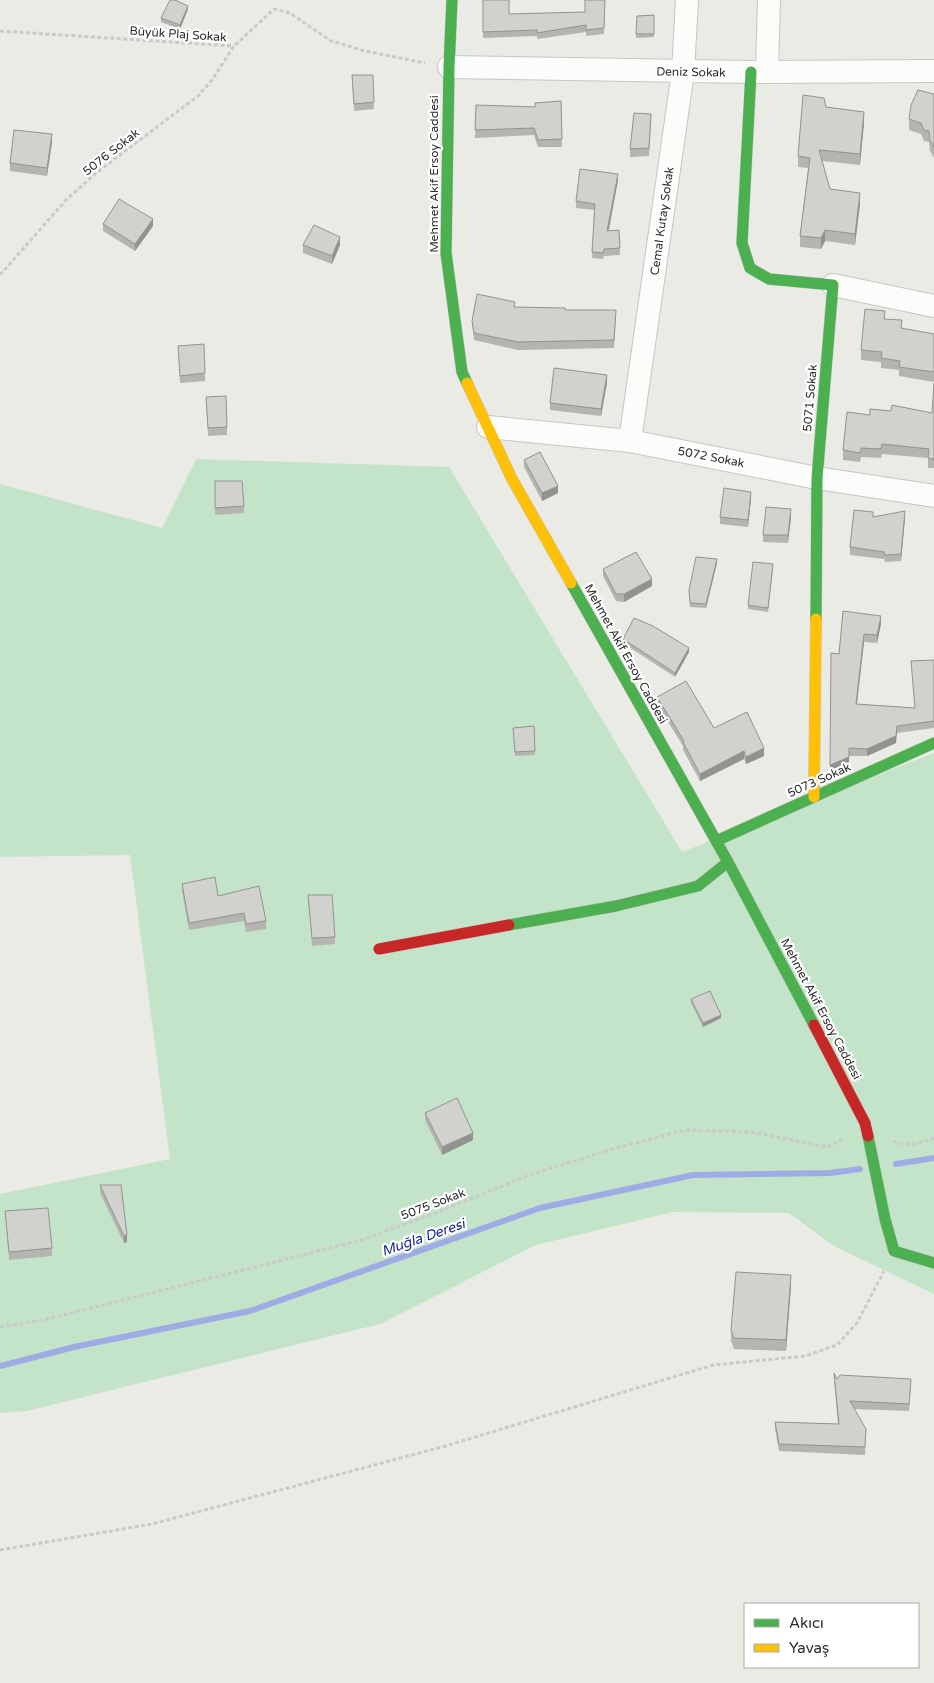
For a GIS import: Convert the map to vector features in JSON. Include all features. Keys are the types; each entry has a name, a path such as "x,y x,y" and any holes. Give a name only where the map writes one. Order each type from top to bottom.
{"street":[{"name":"Mehmet Akif Ersoy Caddesi","path":"452,0 446,253 462,372 512,479 728,862 865,1124 894,1251"},
{"name":"Cemal Kutay Sokak","path":"630,441 683,72 687,0"},
{"path":"769,0 759,72 742,243 750,268 769,279 833,285 934,306"},
{"name":"Deniz Sokak","path":"449,67 683,72 934,71"},
{"name":"5071 Sokak","path":"814,797 817,478 833,285"},
{"name":"5072 Sokak","path":"488,427 630,441 817,478 934,496"},
{"name":"5073 Sokak","path":"716,841 934,744"},
{"path":"379,949 616,906 698,886 728,862"},
{"path":"894,1251 934,1263"}],"path":[{"name":"Büyük Plaj Sokak","path":"0,31 234,46 274,9 290,13 331,41 366,52 449,67"},
{"name":"5076 Sokak","path":"0,275 67,199 96,173 198,96 212,80 234,46"},
{"path":"865,1124 884,1138 904,1145 922,1143 934,1138"},
{"name":"5075 Sokak","path":"0,1327 43,1320 362,1240 441,1211 529,1174 684,1130 752,1132 827,1147 846,1138 865,1124"},
{"path":"0,1550 152,1524 442,1447 713,1365 805,1356 837,1346 857,1323 894,1251"}],"green space":[{"path":"196,459 449,467 682,852 934,753 934,1294 834,1246 789,1213 673,1212 536,1245 380,1324 27,1411 0,1413 0,1194 170,1159 130,855 0,857 0,484 162,528"}],"building":[{"path":"170,0 175,0 188,6 180,25 161,18"},
{"path":"483,0 509,0 509,14 585,12 585,0 605,0 604,28 586,30 586,25 537,33 537,30 483,32"},
{"path":"654,15 654,34 636,34 637,16"},
{"path":"352,75 373,75 374,102 354,104"},
{"path":"918,90 934,94 934,147 930,140 929,131 924,130 921,123 909,119 911,105"},
{"path":"803,95 824,98 826,107 864,112 860,154 819,150 830,189 860,193 855,234 825,230 821,238 800,236 810,158 798,156"},
{"path":"561,101 562,139 538,140 534,128 475,130 476,105 535,107 535,103"},
{"path":"634,113 651,114 649,148 630,149"},
{"path":"14,130 52,134 47,168 10,163"},
{"path":"580,169 618,174 607,231 619,230 620,248 604,249 603,253 592,252 595,204 576,201"},
{"path":"119,199 153,219 135,244 103,224"},
{"path":"314,225 340,237 332,256 303,245"},
{"path":"477,294 515,302 514,307 616,310 614,340 518,342 474,333 472,321"},
{"path":"865,309 885,311 884,319 902,320 901,328 934,334 934,372 899,367 900,361 881,358 882,352 861,350"},
{"path":"204,344 205,373 180,376 178,346"},
{"path":"554,368 607,375 601,409 550,403"},
{"path":"934,383 934,459 928,458 929,449 882,444 881,449 861,448 860,453 843,450 847,412 870,415 870,409 891,411 892,405 932,413"},
{"path":"226,396 227,427 208,428 206,397"},
{"path":"540,452 558,486 542,493 524,460"},
{"path":"215,481 242,481 244,506 215,508"},
{"path":"724,488 751,492 748,520 720,517"},
{"path":"766,507 791,509 788,535 763,535"},
{"path":"854,510 873,512 873,517 905,511 901,554 885,555 884,552 850,547"},
{"path":"636,552 652,579 624,594 616,594 603,569"},
{"path":"696,557 717,559 706,604 690,603 689,590"},
{"path":"753,562 773,564 768,608 748,605"},
{"path":"843,611 881,616 877,635 864,634 856,704 915,708 911,661 934,660 934,721 897,726 896,736 867,749 849,748 849,757 830,765 831,653 839,654"},
{"path":"634,618 653,626 689,648 675,673 623,639"},
{"path":"686,681 714,728 747,712 764,748 746,757 744,751 700,774 684,741 657,697"},
{"path":"534,726 535,751 515,752 513,728"},
{"path":"215,877 218,896 259,886 266,921 246,924 244,913 189,923 182,884"},
{"path":"308,895 332,895 335,937 312,938"},
{"path":"710,991 721,1015 703,1023 691,999"},
{"path":"457,1098 473,1133 442,1147 425,1113"},
{"path":"100,1185 121,1185 127,1235 124,1236"},
{"path":"48,1208 52,1248 9,1252 5,1211"},
{"path":"736,1272 791,1275 786,1340 734,1338 731,1330"},
{"path":"834,1373 837,1379 840,1375 911,1379 909,1404 850,1401 866,1429 865,1447 779,1444 775,1422 839,1424"}],"waterway":[{"name":"Muğla Deresi","path":"896,1164 934,1158"},
{"name":"Muğla Deresi","path":"0,1366 74,1347 250,1311 540,1208 693,1175 830,1173 860,1169"}],"traffic: fast":[{"path":"452,0 446,253 462,372 467,383"},
{"path":"751,72 742,243 750,268 769,279 833,285 817,478 816,619"},
{"path":"571,583 728,862 814,1025"},
{"path":"716,841 934,743"},
{"path":"509,925 616,906 698,886 728,862"},
{"path":"868,1136 885,1219 894,1251 934,1263"}],"traffic: slow":[{"path":"467,383 512,479 571,583"},
{"path":"814,797 816,619"}],"traffic: jam":[{"path":"379,949 509,925"},
{"path":"814,1025 865,1123 868,1136"}]}
